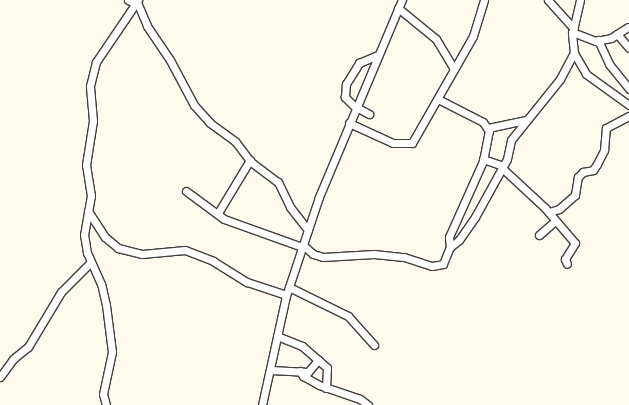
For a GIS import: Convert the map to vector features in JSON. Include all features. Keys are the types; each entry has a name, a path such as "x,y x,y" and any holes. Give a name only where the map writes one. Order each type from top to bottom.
{"street":[{"path":"128,0 137,2"},
{"path":"262,405 271,370 286,295 302,246 349,123 402,0"},
{"path":"349,123 393,143 408,145 417,135 438,99 479,22 484,0"},
{"path":"548,0 573,30 598,40 617,34 628,27"},
{"path":"585,0 580,3 573,30 574,53 586,74 629,105"},
{"path":"137,2 147,26 170,60 191,101 210,123 235,141 250,160 280,185 290,207 308,230"},
{"path":"106,405 103,394 112,352 105,295 92,262 84,234 91,196 87,180 86,157 93,121 90,86 92,72 123,19 137,2"},
{"path":"398,8 436,39 454,69"},
{"path":"617,34 629,48"},
{"path":"598,40 609,64 629,89"},
{"path":"450,247 458,240 475,217 502,167 511,140 560,79 574,53"},
{"path":"369,114 356,107 345,97 346,84 359,63 378,55"},
{"path":"186,191 206,208 218,213 224,220 302,246 318,256 374,254 404,257 438,266 444,262 450,247 451,232 483,159 488,139 488,128 483,122 438,99"},
{"path":"549,212 554,212 569,201 577,192 578,177 595,168 604,150 606,128 629,116"},
{"path":"488,128 526,120"},
{"path":"483,159 502,167 549,212 575,244 565,259 567,264"},
{"path":"218,213 250,160"},
{"path":"88,211 105,237 118,248 142,254 185,250 213,261 247,282 286,295"},
{"path":"540,235 555,221"},
{"path":"0,377 13,359 28,347 61,292 92,262"},
{"path":"289,287 348,316 374,345"},
{"path":"278,336 295,342 318,360 328,372 326,388"},
{"path":"271,370 308,372 318,360"},
{"path":"300,371 303,376 326,388 360,399 368,405"}]}
